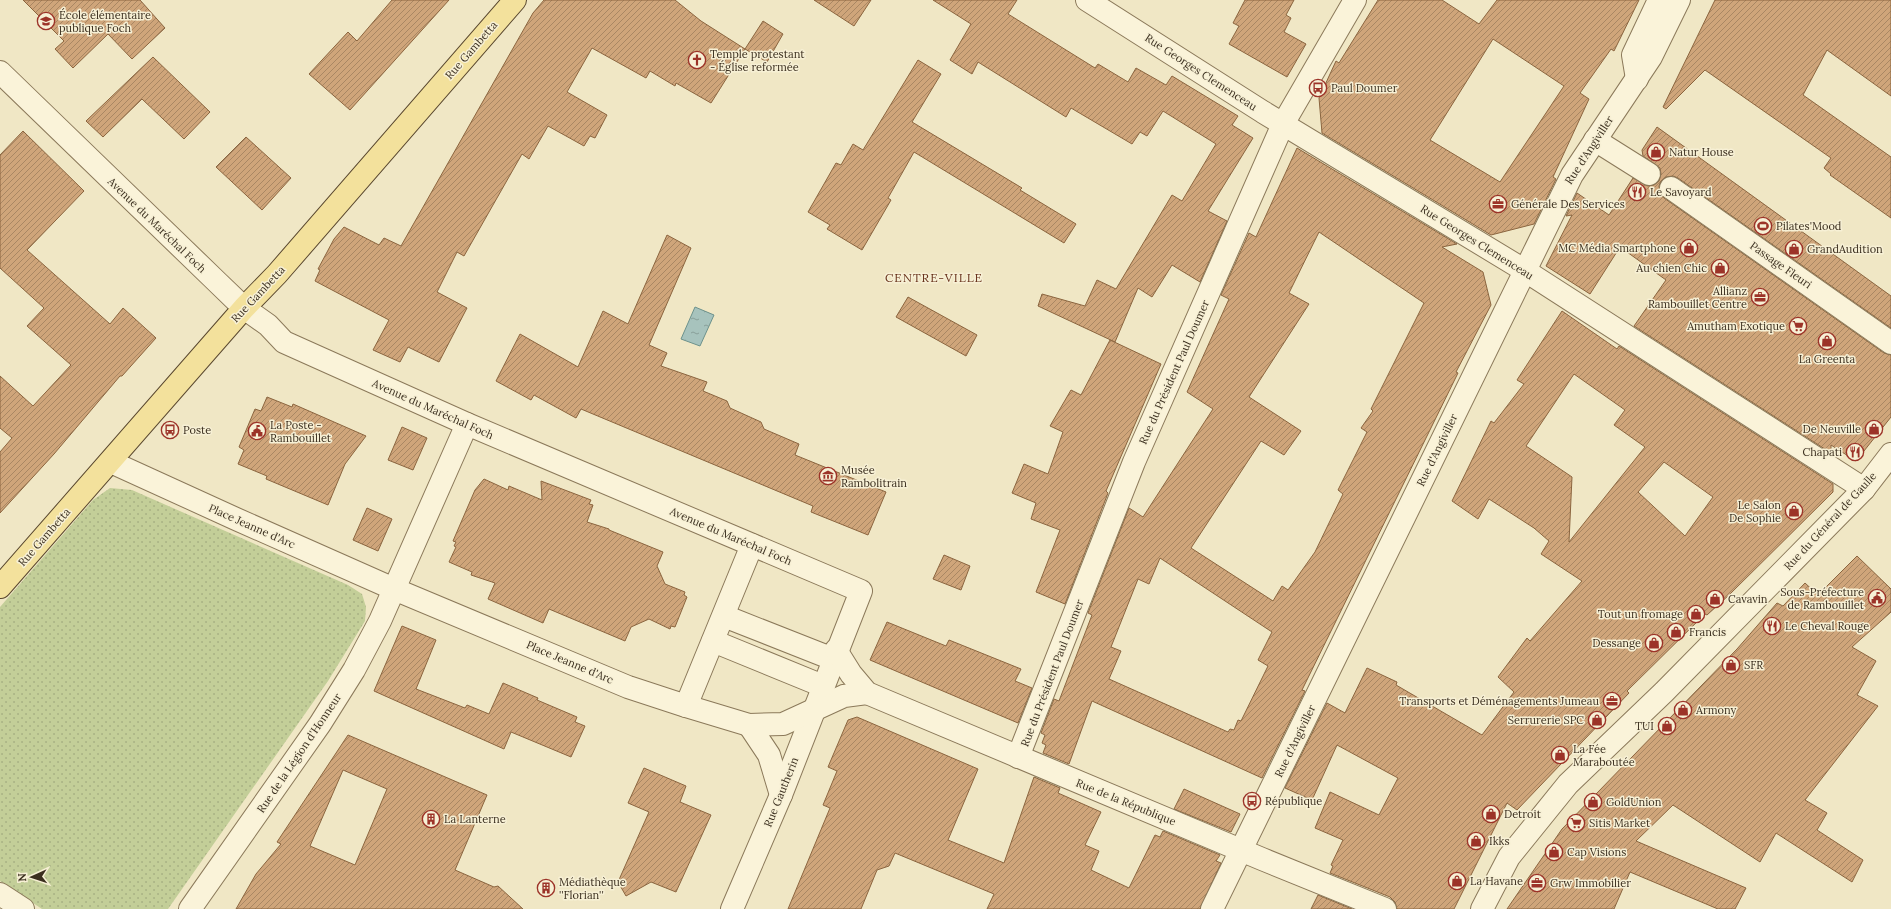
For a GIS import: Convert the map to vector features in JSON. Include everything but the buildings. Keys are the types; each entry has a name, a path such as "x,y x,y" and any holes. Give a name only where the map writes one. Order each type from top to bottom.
{"main road":[{"name":"Rue Gambetta","path":"0,587 111,462 244,308 277,274 515,0"}],"street":[{"name":"Rue Georges Clemenceau","path":"1087,0 1283,124 1524,270 1864,489"},
{"name":"Rue du Président Paul Doumer","path":"1018,757 1134,462 1283,124 1355,0"},
{"path":"1637,79 1633,55 1659,0"},
{"name":"Rue d'Angiviller","path":"1212,909 1524,270 1572,175 1651,58 1679,0"},
{"name":"Avenue du Maréchal Foch","path":"0,72 244,308 268,325 284,342 467,424 861,591 830,667"},
{"path":"1595,140 1649,174"},
{"name":"Passage Fleuri","path":"1670,188 1891,343"},
{"path":"394,589 467,424"},
{"name":"Rue du Général de Gaulle","path":"1482,909 1509,857 1568,784 1664,692 1864,489 1891,454"},
{"name":"Place Jeanne d'Arc","path":"111,462 394,589 628,687 749,725 783,724 813,710"},
{"path":"686,706 714,641 752,545"},
{"name":"Rue de la Légion d'Honneur","path":"190,909 320,724 346,684 380,621 394,589"},
{"path":"724,616 830,667"},
{"path":"714,641 830,667"},
{"name":"Rue de la République","path":"830,667 851,674 867,694"},
{"name":"Rue Gautherin","path":"732,909 781,795 830,667"},
{"name":"Rue de la République","path":"813,710 844,696 867,694 1385,909"},
{"path":"749,725 769,755 781,795"},
{"path":"0,894 23,909"}],"green space":[{"path":"110,488 132,490 348,585 362,594 366,607 365,621 328,681 168,909 42,909 0,881 0,607 93,500"}],"water":[{"path":"695,307 714,315 700,346 681,339"}],"place":[{"name":"École élémentaire publique Foch","path":"46,21"},
{"name":"Temple protestant - Église reformée","path":"697,60"},
{"name":"Paul Doumer","path":"1318,88"},
{"name":"Natur House","path":"1656,152"},
{"name":"Le Savoyard","path":"1637,192"},
{"name":"Générale Des Services","path":"1498,204"},
{"name":"Pilates'Mood","path":"1763,226"},
{"name":"MC Média Smartphone","path":"1689,248"},
{"name":"GrandAudition","path":"1794,249"},
{"name":"Au chien Chic","path":"1720,268"},
{"name":"Allianz Rambouillet Centre","path":"1760,297"},
{"name":"Amutham Exotique","path":"1798,326"},
{"name":"La Greenta","path":"1827,341"},
{"name":"De Neuville","path":"1874,429"},
{"name":"Poste","path":"170,430"},
{"name":"La Poste - Rambouillet","path":"257,431"},
{"name":"Chapati","path":"1855,452"},
{"name":"Musée Rambolitrain","path":"828,476"},
{"name":"Le Salon De Sophie","path":"1794,511"},
{"name":"Sous-Préfecture de Rambouillet","path":"1877,598"},
{"name":"Cavavin","path":"1715,599"},
{"name":"Tout un fromage","path":"1696,614"},
{"name":"Le Cheval Rouge","path":"1772,626"},
{"name":"Francis","path":"1676,632"},
{"name":"Dessange","path":"1654,643"},
{"name":"SFR","path":"1731,665"},
{"name":"Transports et Déménagements Jumeau","path":"1612,701"},
{"name":"Armony","path":"1683,710"},
{"name":"Serrurerie SPC","path":"1597,720"},
{"name":"TUI","path":"1667,726"},
{"name":"La Fée Maraboutée","path":"1560,755"},
{"name":"République","path":"1252,801"},
{"name":"GoldUnion","path":"1593,802"},
{"name":"Detroit","path":"1491,814"},
{"name":"La Lanterne","path":"431,819"},
{"name":"Sitis Market","path":"1576,823"},
{"name":"Ikks","path":"1476,841"},
{"name":"Cap Visions","path":"1554,852"},
{"name":"La Havane","path":"1457,881"},
{"name":"Grw Immobilier","path":"1537,883"},
{"name":"Médiathèque ''Florian''","path":"546,888"}],"district":[{"name":"CENTRE-VILLE","path":"934,277"}]}
